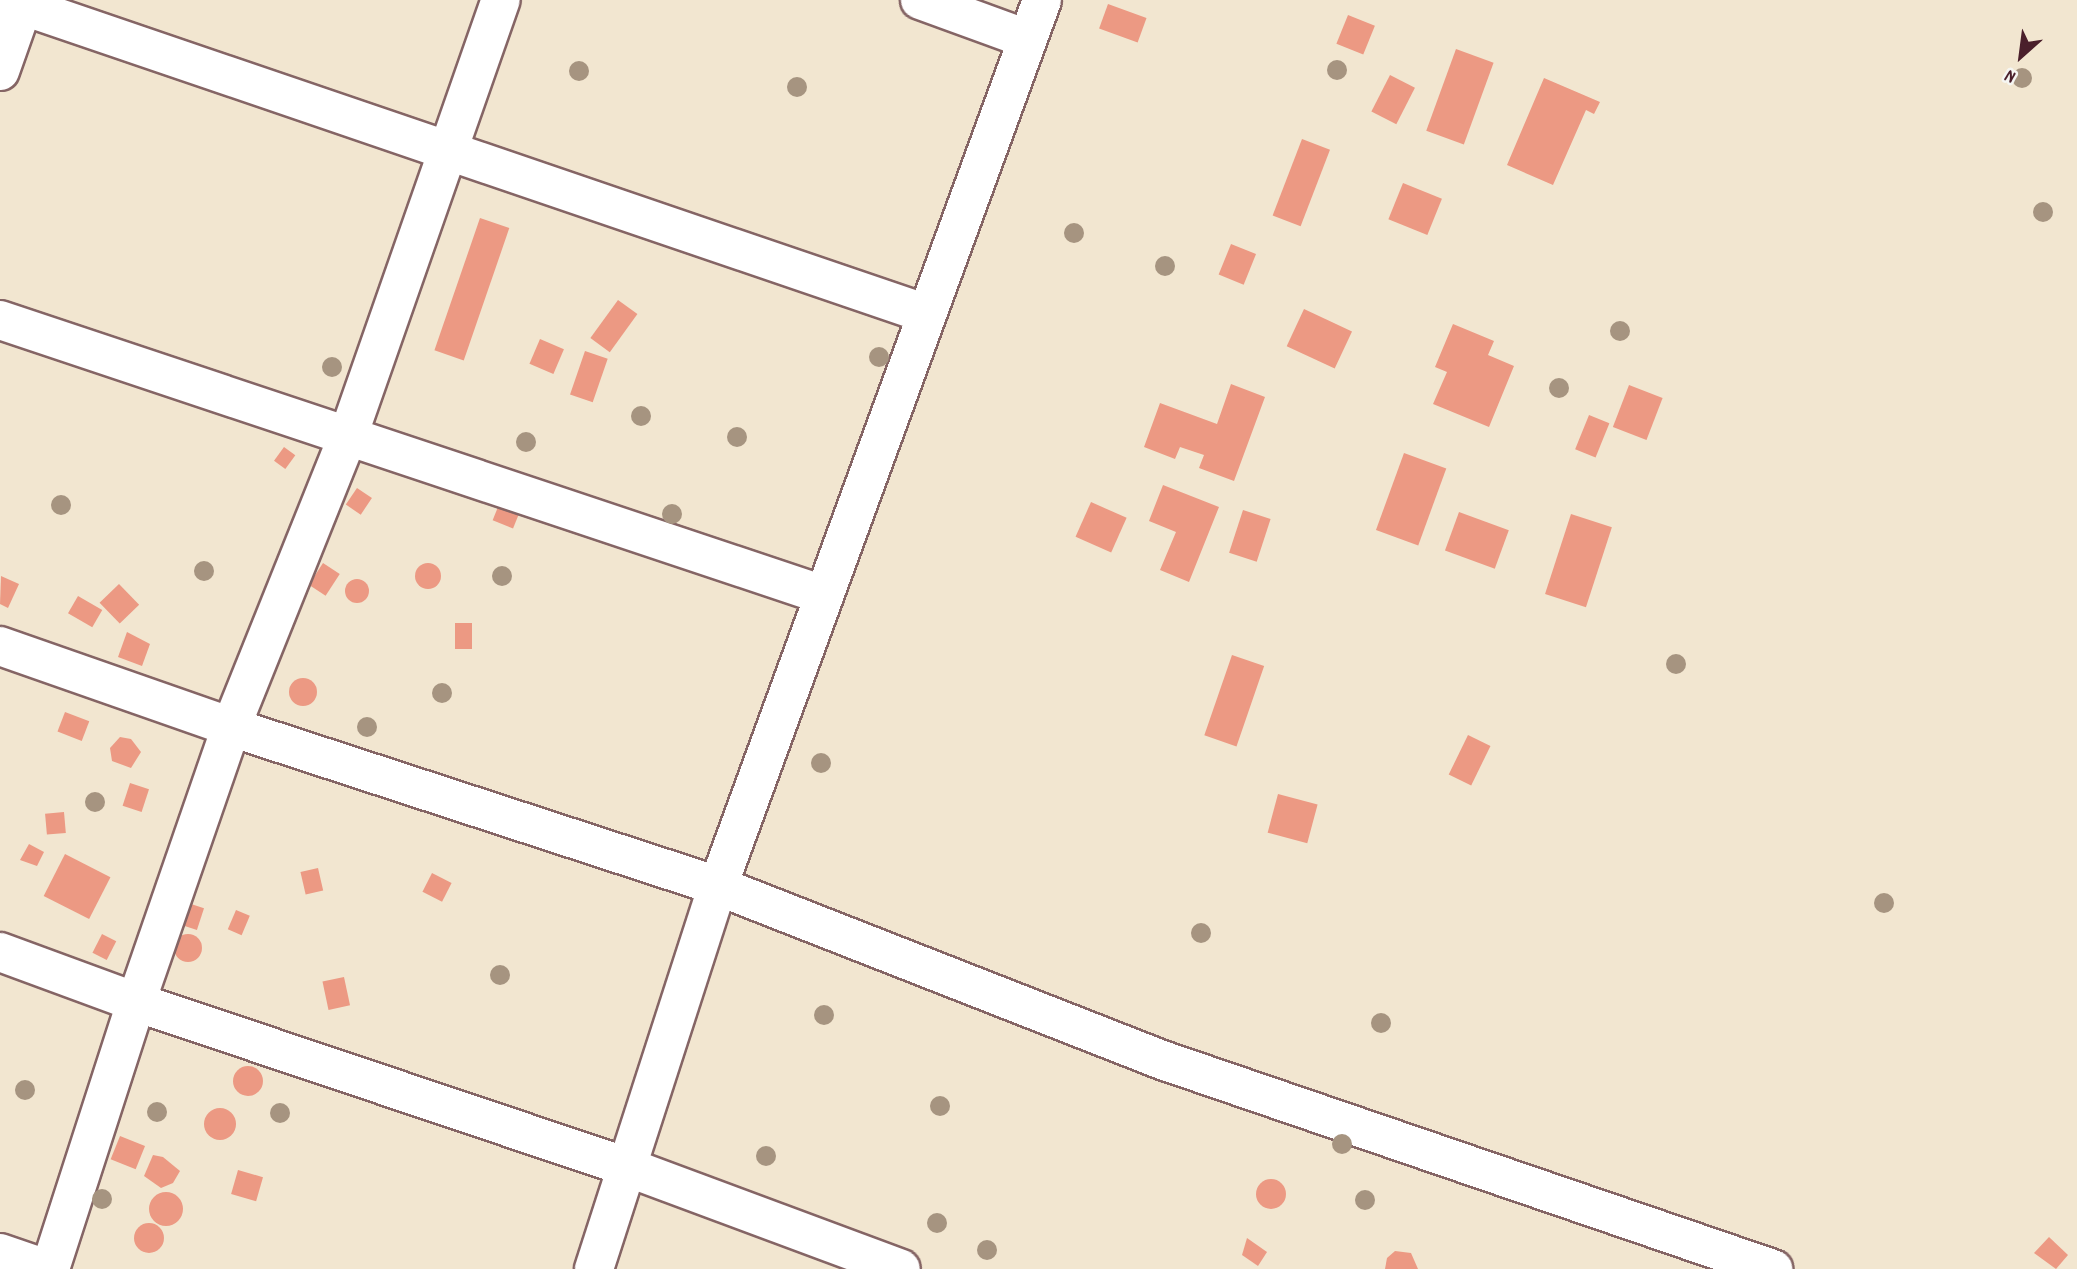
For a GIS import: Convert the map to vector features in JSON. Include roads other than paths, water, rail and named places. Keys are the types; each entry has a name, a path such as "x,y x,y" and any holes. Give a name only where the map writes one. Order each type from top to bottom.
{"street":[{"path":"0,1253 49,1269 136,1002 232,727 348,436 450,153 501,0"},
{"path":"920,0 1027,39"},
{"path":"594,1269 718,886 1042,0"},
{"path":"0,71 18,2 450,153 927,314"},
{"path":"0,320 824,595"},
{"path":"0,646 232,727 718,886 1165,1061 1773,1269"},
{"path":"0,952 136,1002 627,1167 901,1269"}]}
